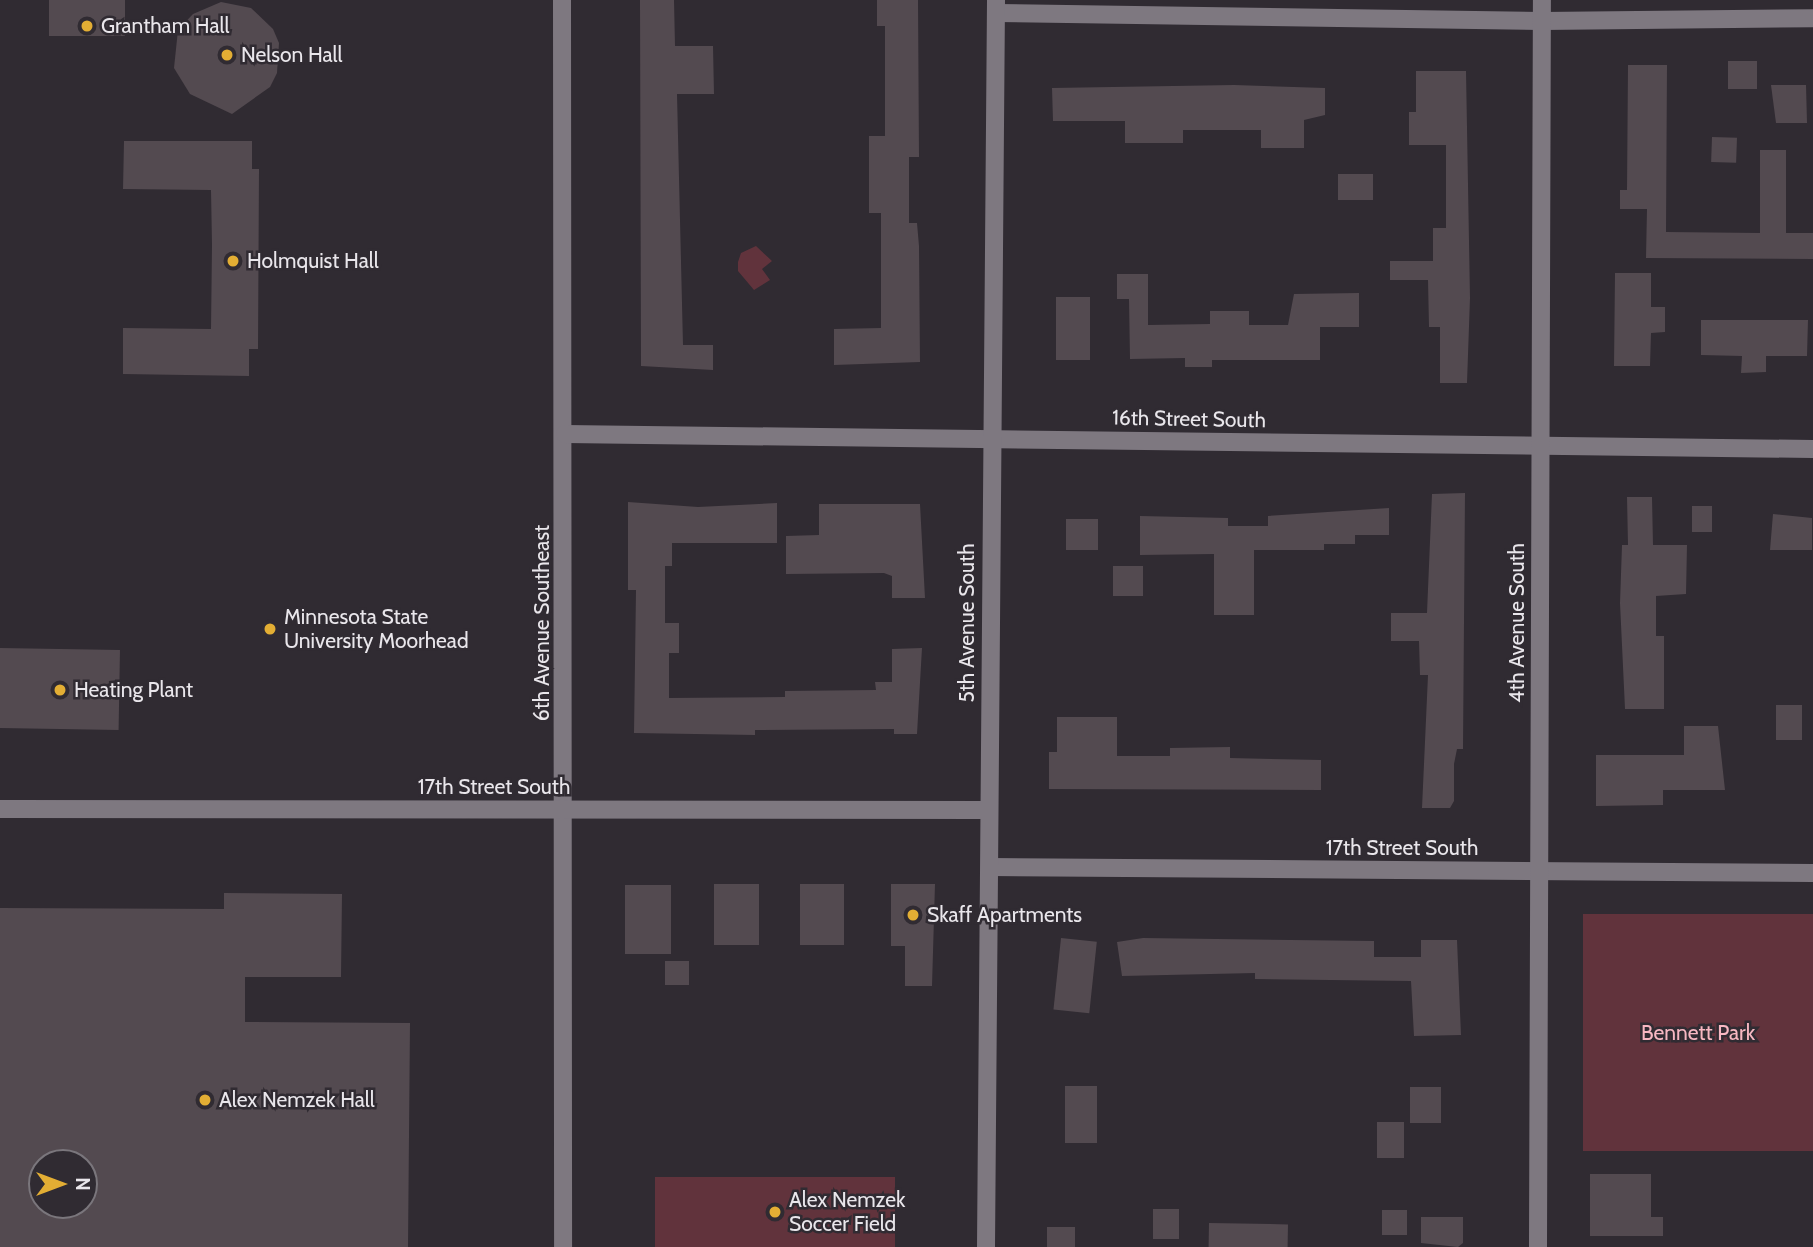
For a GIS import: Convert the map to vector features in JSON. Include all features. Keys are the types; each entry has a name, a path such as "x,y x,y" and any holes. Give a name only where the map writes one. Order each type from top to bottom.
{"street":[{"name":"6th Avenue Southeast","path":"562,0 565,434 563,1247"},
{"name":"4th Avenue South","path":"1538,1247 1542,0"},
{"path":"996,6 1542,21 1813,18"},
{"name":"5th Avenue South","path":"986,1247 996,6"},
{"name":"16th Street South","path":"565,434 1813,449"},
{"name":"17th Street South","path":"0,808 988,810"},
{"name":"17th Street South","path":"990,867 1813,873"}],"green space":[{"path":"756,246 772,261 762,269 770,280 754,290 738,271 738,262 741,253"},
{"name":"Bennett Park","path":"1583,914 1813,914 1813,1151 1583,1151"},
{"name":"Alex Nemzek Soccer Field","path":"655,1177 895,1177 895,1247 655,1247"}],"building":[{"name":"Grantham Hall","path":"49,0 125,0 125,36 49,36"},
{"path":"640,0 674,0 675,46 713,46 714,94 677,94 683,345 713,345 713,370 641,366"},
{"path":"877,0 918,0 919,157 909,157 909,223 917,223 919,246 920,362 834,365 834,329 881,328 881,213 869,213 869,136 885,136 885,26 877,26"},
{"name":"Nelson Hall","path":"221,2 251,8 273,29 279,43 277,73 270,87 232,114 190,94 174,68 178,30 193,14"},
{"path":"1728,61 1757,61 1757,89 1728,89"},
{"path":"1628,65 1667,65 1666,232 1760,233 1760,150 1786,150 1786,233 1813,233 1813,259 1646,258 1647,209 1620,209 1620,190 1627,190"},
{"path":"1416,71 1466,71 1470,298 1467,383 1440,383 1440,327 1429,327 1428,280 1390,280 1390,261 1433,261 1433,228 1446,228 1446,145 1409,145 1409,112 1416,112"},
{"path":"1234,85 1325,88 1325,115 1304,120 1304,148 1261,148 1261,130 1183,130 1183,143 1125,143 1125,121 1053,121 1052,88"},
{"path":"1771,85 1806,85 1807,123 1776,123"},
{"path":"1712,137 1737,138 1736,163 1711,162"},
{"name":"Holmquist Hall","path":"124,141 252,141 252,169 259,169 258,349 249,349 249,376 123,374 123,328 211,329 212,245 211,190 123,189"},
{"path":"1338,174 1373,174 1373,200 1338,200"},
{"path":"1615,273 1651,273 1651,307 1665,307 1665,332 1651,333 1650,366 1614,366"},
{"path":"1117,274 1148,274 1148,325 1210,324 1210,311 1249,311 1249,325 1288,325 1294,294 1359,293 1359,327 1320,327 1320,360 1212,360 1212,367 1185,367 1185,358 1130,359 1129,299 1117,299"},
{"path":"1056,297 1090,297 1090,360 1056,360"},
{"path":"1701,320 1808,320 1807,356 1766,356 1766,372 1741,373 1742,356 1701,355"},
{"path":"1465,493 1463,749 1457,749 1454,764 1454,801 1450,808 1422,808 1428,675 1420,675 1419,641 1391,641 1391,613 1427,613 1432,494"},
{"path":"1627,497 1652,497 1653,545 1687,545 1686,594 1656,596 1656,636 1664,636 1664,709 1625,709 1620,603 1622,545 1628,545"},
{"path":"628,502 698,507 777,503 777,543 672,543 672,566 665,566 665,623 679,623 679,653 669,653 669,698 785,697 785,691 876,690 875,682 892,682 892,649 922,648 917,734 894,734 894,729 755,730 755,735 634,733 636,590 628,590"},
{"path":"819,504 920,504 925,598 892,598 892,576 884,573 786,574 786,536 819,535"},
{"path":"1692,506 1712,506 1712,532 1692,532"},
{"path":"1389,508 1389,535 1355,535 1355,544 1324,544 1324,550 1254,550 1254,615 1214,615 1214,554 1140,555 1140,516 1228,518 1228,526 1268,526 1268,516"},
{"path":"1773,514 1812,518 1812,550 1770,550"},
{"path":"1066,519 1098,519 1098,550 1066,550"},
{"path":"1113,566 1143,566 1143,596 1113,596"},
{"name":"Heating Plant","path":"0,648 120,650 119,730 0,728"},
{"path":"1776,705 1802,705 1802,740 1776,740"},
{"path":"1057,717 1117,717 1117,756 1170,756 1170,748 1230,747 1230,758 1321,760 1321,790 1049,789 1049,752 1057,752"},
{"path":"1684,726 1718,726 1725,790 1663,790 1663,805 1596,806 1596,755 1684,755"},
{"path":"714,884 759,884 759,945 714,945"},
{"path":"800,884 844,884 844,945 800,945"},
{"name":"Skaff Apartments","path":"891,884 935,884 932,986 905,986 905,946 891,946"},
{"path":"625,885 671,885 671,954 625,954"},
{"name":"Alex Nemzek Hall","path":"224,893 342,894 341,977 245,977 245,1022 410,1023 408,1247 0,1247 0,908 224,909"},
{"path":"1061,938 1097,942 1089,1013 1053,1010"},
{"path":"1143,938 1374,941 1374,957 1421,957 1421,940 1457,940 1461,1035 1414,1036 1411,981 1255,979 1255,973 1122,976 1117,942"},
{"path":"665,961 689,961 689,985 665,985"},
{"path":"1065,1086 1097,1086 1097,1143 1065,1143"},
{"path":"1410,1087 1441,1087 1441,1123 1410,1123"},
{"path":"1377,1122 1404,1122 1404,1158 1377,1158"},
{"path":"1590,1174 1651,1174 1651,1217 1663,1217 1663,1236 1590,1236"},
{"path":"1153,1209 1179,1209 1179,1239 1153,1239"},
{"path":"1382,1210 1407,1210 1407,1235 1382,1235"},
{"path":"1421,1217 1463,1217 1463,1243 1458,1247 1421,1243"},
{"path":"1209,1223 1288,1224 1288,1247 1209,1247"},
{"path":"1047,1227 1075,1227 1075,1247 1047,1247"}],"place":[{"name":"Grantham Hall","path":"87,26"},
{"name":"Nelson Hall","path":"227,55"},
{"name":"Holmquist Hall","path":"233,261"},
{"name":"Minnesota State University Moorhead","path":"270,629"},
{"name":"Heating Plant","path":"60,690"},
{"name":"Skaff Apartments","path":"913,915"},
{"name":"Alex Nemzek Hall","path":"205,1100"},
{"name":"Alex Nemzek Soccer Field","path":"775,1212"}]}
